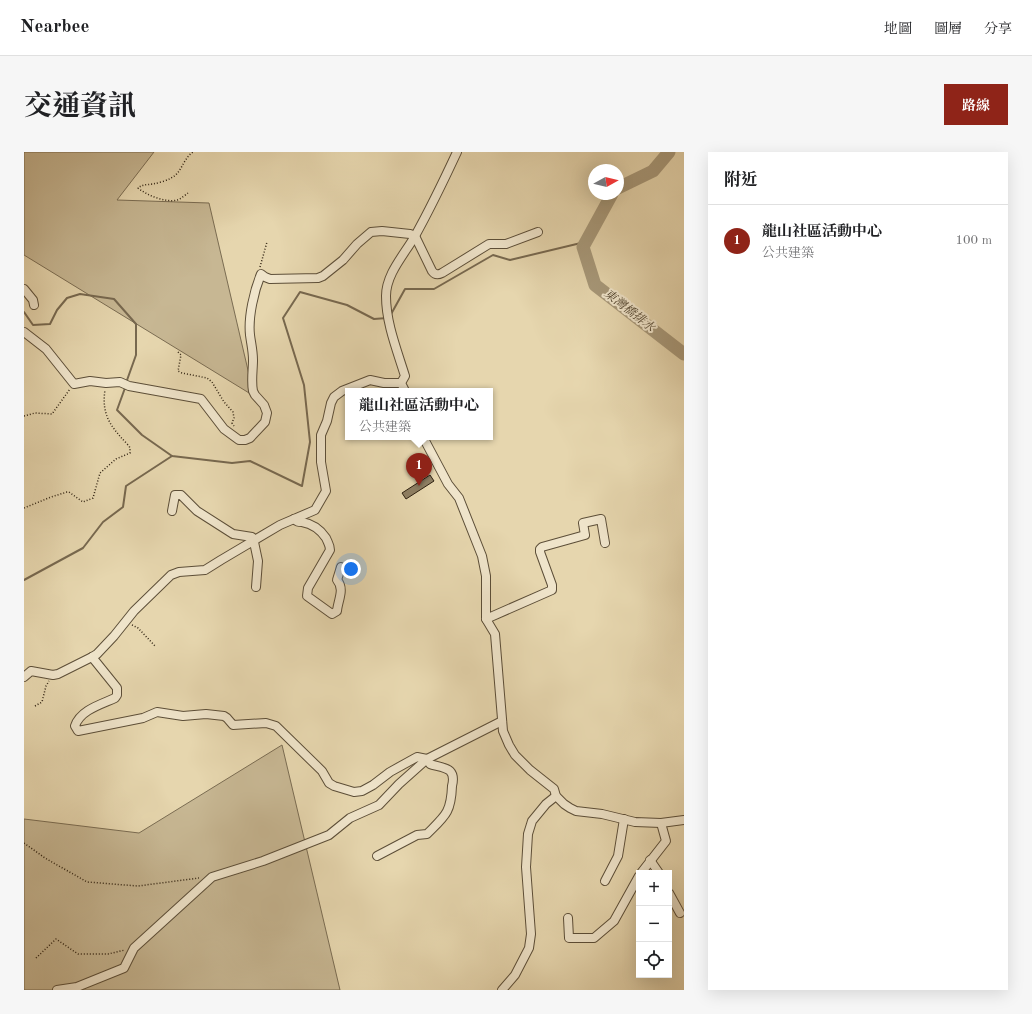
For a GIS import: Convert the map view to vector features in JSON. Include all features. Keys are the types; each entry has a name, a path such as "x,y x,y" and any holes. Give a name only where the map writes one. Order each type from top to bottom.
{"street":[{"path":"350,388 370,380 403,387 405,376 388,313 386,296 389,279 415,236 457,152"},
{"path":"24,332 46,349 74,384 90,381 106,383 120,382 129,386 201,399 224,429 239,440 245,440 250,438 265,422 266,413 264,405 253,391 253,355 250,335 250,324 255,292 262,274 265,278 270,279 318,278 323,276 343,260 371,232 382,231 410,234 415,236 432,271 435,274 442,274 489,244 506,244 538,232"},
{"path":"24,289 33,300 34,305"},
{"path":"24,677 31,671 53,675 92,658 171,575 179,572 205,570 280,525 315,510 326,494 326,486 321,462 321,435 334,397 345,390"},
{"path":"425,440 448,484 458,498 482,556 486,576 486,619 495,634 503,731 508,745 515,755 530,770 554,789 556,796 564,804 576,811 602,814 634,822 661,823 684,820"},
{"path":"172,511 175,495 181,495 197,511 234,534 252,537 254,540 258,561 256,587"},
{"path":"294,519 296,522 310,524 316,527 329,544 330,550 308,588 307,596 332,614 337,611 338,601 342,589 337,580 341,567"},
{"path":"486,619 552,590 552,585 540,552 542,547 585,535 583,523 601,519 605,543"},
{"path":"92,658 117,688 117,695 115,698 89,710 78,719 75,726 78,731 143,718 157,712 183,716 206,714 224,716 234,725 269,723 276,726 322,771 329,783 354,792 362,791 373,785 390,772 415,758 427,759"},
{"path":"57,990 78,987 124,968 134,948 212,877 263,861 329,835 350,818 379,805 399,784 427,759 502,721"},
{"path":"377,856 417,835 427,834 448,810 452,799 452,774 449,770 430,764 427,759"},
{"path":"502,990 515,975 529,948 531,934 526,866 528,834 532,821 546,804 556,796"},
{"path":"606,881 618,856 624,819"},
{"path":"643,870 666,841 661,823"},
{"path":"650,860 657,870"},
{"path":"568,918 569,938 594,938 614,921 636,881"},
{"path":"672,898 680,913"}],"path":[{"path":"188,193 179,200 167,201 138,188 142,184 153,184 172,178 180,170 186,157 193,152"},
{"path":"262,274 260,271 260,265 267,242"},
{"path":"178,352 181,355 178,371 207,378 212,382 224,402 233,412 234,418 232,423 237,430"},
{"path":"24,508 67,492 83,502 93,498 100,473 116,459 130,451 129,446 114,430 108,420 103,404 106,383"},
{"path":"24,416 35,412 52,414 74,384"},
{"path":"124,623 138,628 156,647"},
{"path":"35,706 42,702 46,686 53,675"},
{"path":"24,843 45,858 87,882 138,886 212,877"},
{"path":"36,958 56,939 78,954 108,954 134,948"}],"shaded area":[{"path":"24,152 154,152 117,200 209,203 254,396 24,255"},
{"path":"282,745 340,990 24,990 24,819 139,833"}],"building":[{"path":"430,475 434,481 406,499 402,493"}],"waterway":[{"name":"東灣橋排水","path":"624,185 653,171 669,152"},
{"name":"東灣橋排水","path":"609,200 583,247 595,285 684,354"},
{"path":"390,316 405,289 434,289 493,255 510,260 585,242"},
{"path":"125,388 117,410 142,435 172,456 232,463 250,461 302,486 310,442 304,385 283,318 300,292 347,305 374,319 387,318"},
{"path":"24,312 33,325 50,324 57,310 67,298 80,294 114,299 136,324 136,355 126,383"},
{"path":"24,580 83,548 103,522 123,507 126,486 172,456"}],"place":[{"name":"龍山社區活動中心","path":"419,486"}]}
